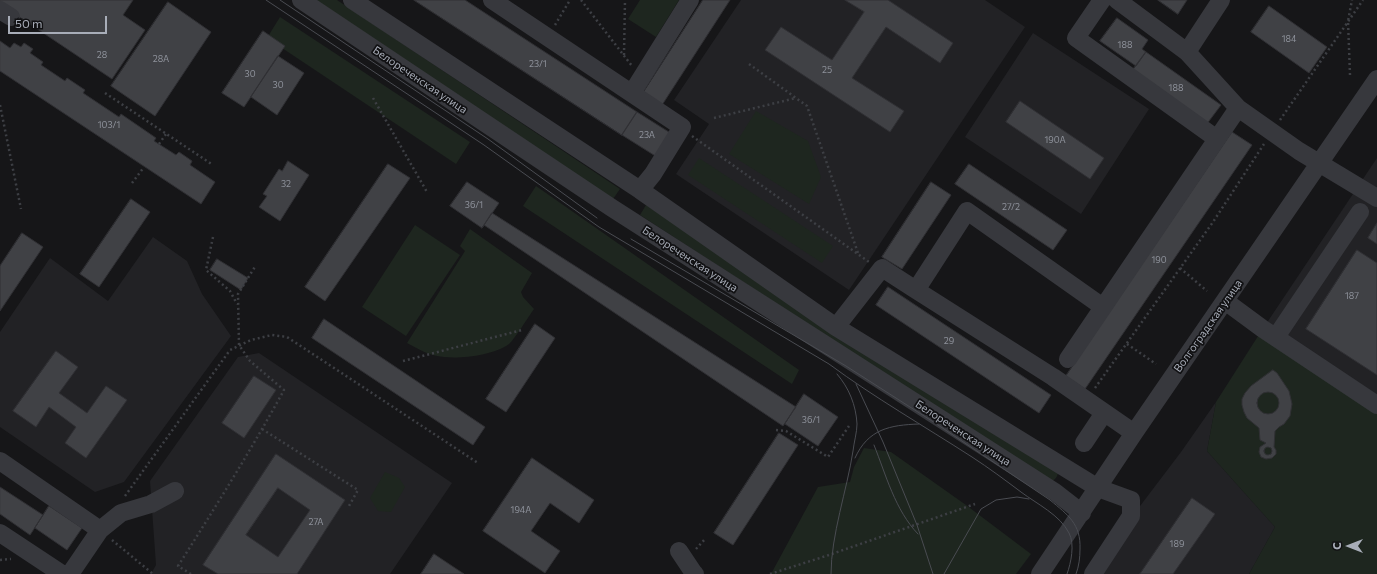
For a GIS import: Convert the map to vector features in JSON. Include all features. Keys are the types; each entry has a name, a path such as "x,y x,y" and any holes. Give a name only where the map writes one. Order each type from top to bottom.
{"street":[{"name":"Белореченская улица","path":"301,0 612,208 1055,492 1082,513"},
{"name":"Белореченская улица","path":"352,0 640,190 836,327 1098,488 1131,500 1131,516 1093,574"},
{"path":"492,0 682,127 653,174 640,190"},
{"path":"632,93 690,0"},
{"path":"1102,0 1076,38 1217,139"},
{"path":"1117,0 1187,52 1238,108 1299,151 1377,198"},
{"path":"1187,52 1221,0"},
{"name":"Волгоградская улица","path":"1040,574 1134,433 1377,79"},
{"path":"1068,359 1104,308 1238,108"},
{"path":"916,290 967,211 1104,308"},
{"path":"1276,337 1360,212"},
{"path":"836,327 882,268 1052,377 1134,433"},
{"path":"1225,301 1377,405"},
{"path":"1084,443 1104,413"},
{"path":"0,461 100,530"},
{"path":"0,533 69,574 100,530 121,513 151,504 175,491"},
{"path":"679,551 689,573"}],"path":[{"path":"548,37 570,0"},
{"path":"581,0 634,69 643,76"},
{"path":"624,55 625,0"},
{"path":"1350,76 1348,21 1352,0"},
{"path":"1093,392 1213,222 1272,131 1362,0"},
{"path":"749,64 807,106 858,254"},
{"path":"105,93 213,165"},
{"path":"373,98 427,192"},
{"path":"714,118 796,98"},
{"path":"0,105 21,209"},
{"path":"682,127 698,141 858,254 882,268"},
{"path":"159,144 166,134"},
{"path":"132,183 144,166"},
{"path":"213,237 206,270 230,290 238,307"},
{"path":"191,574 187,573 178,566 219,502 284,390 250,361 239,345 238,294 256,266"},
{"path":"1180,268 1207,291"},
{"path":"403,361 522,330"},
{"path":"123,498 230,350 239,345 272,335 287,337 478,463"},
{"path":"1127,344 1156,364"},
{"path":"776,430 786,431 828,457 849,426"},
{"path":"262,430 358,490 349,506"},
{"path":"770,574 975,504"},
{"path":"100,530 153,574"}],"shaded area":[{"path":"316,0 337,0 620,189 613,199"},
{"path":"640,0 679,0 656,37 628,19"},
{"path":"741,0 985,0 1025,27 849,290 676,174 709,124 674,100"},
{"path":"280,17 470,142 456,164 267,38"},
{"path":"1033,33 1149,109 1081,214 965,137"},
{"path":"756,111 808,141 821,177 809,204 729,154"},
{"path":"699,158 833,246 822,263 688,175"},
{"path":"1377,158 1377,414 1260,333"},
{"path":"536,186 799,370 792,384 523,206"},
{"path":"646,205 1058,471 1058,474 1051,482 640,215"},
{"path":"415,225 460,255 406,336 362,307"},
{"path":"470,229 532,273 521,292 523,297 534,309 511,342 503,348 469,357 439,356 424,352 407,343 465,251 460,246"},
{"path":"153,237 187,261 202,294 231,336 124,482 95,492 0,427 0,332 50,258 108,301"},
{"path":"1260,333 1377,414 1377,574 1249,574 1275,527 1207,451 1216,402"},
{"path":"259,353 452,483 390,574 151,574 156,565 150,481 238,357"},
{"path":"1216,402 1207,451 1275,527 1249,574 1091,574 1090,572 1181,452"},
{"path":"864,448 891,452 966,505 1031,554 1016,574 771,574 818,487 850,482 854,467"},
{"path":"385,472 399,478 405,487 391,512 378,511 370,498"}],"building":[{"path":"0,0 133,0 123,15 145,30 112,79 0,4"},
{"path":"414,0 465,0 637,112 622,135"},
{"path":"703,0 730,0 662,105 643,93"},
{"path":"845,0 888,0 953,43 940,63 886,27 852,78 904,111 890,132 765,50 781,27 832,60 864,12"},
{"path":"1158,0 1187,0 1178,14"},
{"path":"168,2 211,32 155,116 111,86"},
{"path":"1269,6 1327,47 1309,73 1251,32"},
{"path":"1117,18 1148,40 1142,49 1146,52 1136,66 1100,41"},
{"path":"263,31 285,46 244,107 222,93"},
{"path":"0,41 10,48 14,43 21,47 24,43 33,49 30,53 43,62 41,65 65,81 67,78 85,90 83,93 119,117 121,114 156,138 154,141 176,155 179,152 192,161 190,165 215,182 201,204 0,71"},
{"path":"1146,52 1221,105 1206,125 1132,71"},
{"path":"278,56 304,73 277,115 251,97"},
{"path":"1020,101 1104,158 1090,179 1006,122"},
{"path":"637,112 672,134 657,157 622,135"},
{"path":"1232,132 1252,145 1085,389 1066,376"},
{"path":"288,161 309,175 280,221 259,207 267,196 263,194 279,169 282,171"},
{"path":"388,164 410,178 325,301 305,287"},
{"path":"969,164 1067,230 1053,250 955,184"},
{"path":"467,182 499,203 482,228 450,206"},
{"path":"931,182 951,195 902,269 882,257"},
{"path":"131,199 150,212 99,287 80,274"},
{"path":"492,213 796,407 783,426 484,225"},
{"path":"1377,223 1377,244 1368,238"},
{"path":"22,233 43,247 0,311 0,266"},
{"path":"1357,250 1377,263 1377,375 1306,329"},
{"path":"217,259 248,278 241,290 210,270"},
{"path":"888,287 1051,395 1039,413 876,305"},
{"path":"324,319 485,427 473,445 312,338"},
{"path":"535,324 555,338 506,412 486,399"},
{"path":"56,351 78,367 59,393 87,413 106,386 127,400 86,458 65,443 76,427 49,407 36,427 13,411"},
{"path":"1273,370 1277,373 1289,391 1292,404 1290,416 1284,424 1275,431 1274,447 1276,454 1272,458 1266,459 1261,457 1259,452 1260,447 1266,443 1260,440 1259,428 1247,418 1242,405 1242,399 1251,386"},
{"path":"254,376 276,390 244,438 222,423"},
{"path":"1264,392 1272,392 1279,399 1279,407 1272,414 1264,414 1257,407 1257,399"},
{"path":"804,394 838,417 818,446 785,424"},
{"path":"779,433 798,445 733,545 714,533"},
{"path":"1266,447 1270,447 1272,451 1270,455 1266,455 1264,453 1264,449"},
{"path":"276,454 345,500 297,574 218,574 203,565","holes":["278,488 310,510 278,557 246,535"]},
{"path":"532,458 594,500 579,523 550,503 531,531 560,551 545,573 483,531"},
{"path":"0,487 43,515 30,535 0,514"},
{"path":"1192,498 1215,514 1173,574 1140,574"},
{"path":"49,506 82,528 67,550 35,528"},
{"path":"434,554 464,574 421,574"}],"tram line":[{"path":"266,0 484,145 599,227 829,364 882,400 978,461 1048,510 1060,521 1071,537 1072,554 1067,574"},
{"path":"280,0 488,139 597,218"},
{"path":"631,239 846,366 935,423 1050,500 1062,510 1076,526 1080,540 1079,565 1076,574"},
{"path":"831,574 834,544 857,424 851,397 837,374"},
{"path":"856,384 883,442 917,525 933,574"},
{"path":"855,458 860,448 866,441 881,430 919,424"},
{"path":"874,445 897,503 910,525 918,534"},
{"path":"944,574 981,509 996,500 1017,497 1029,499"}]}
